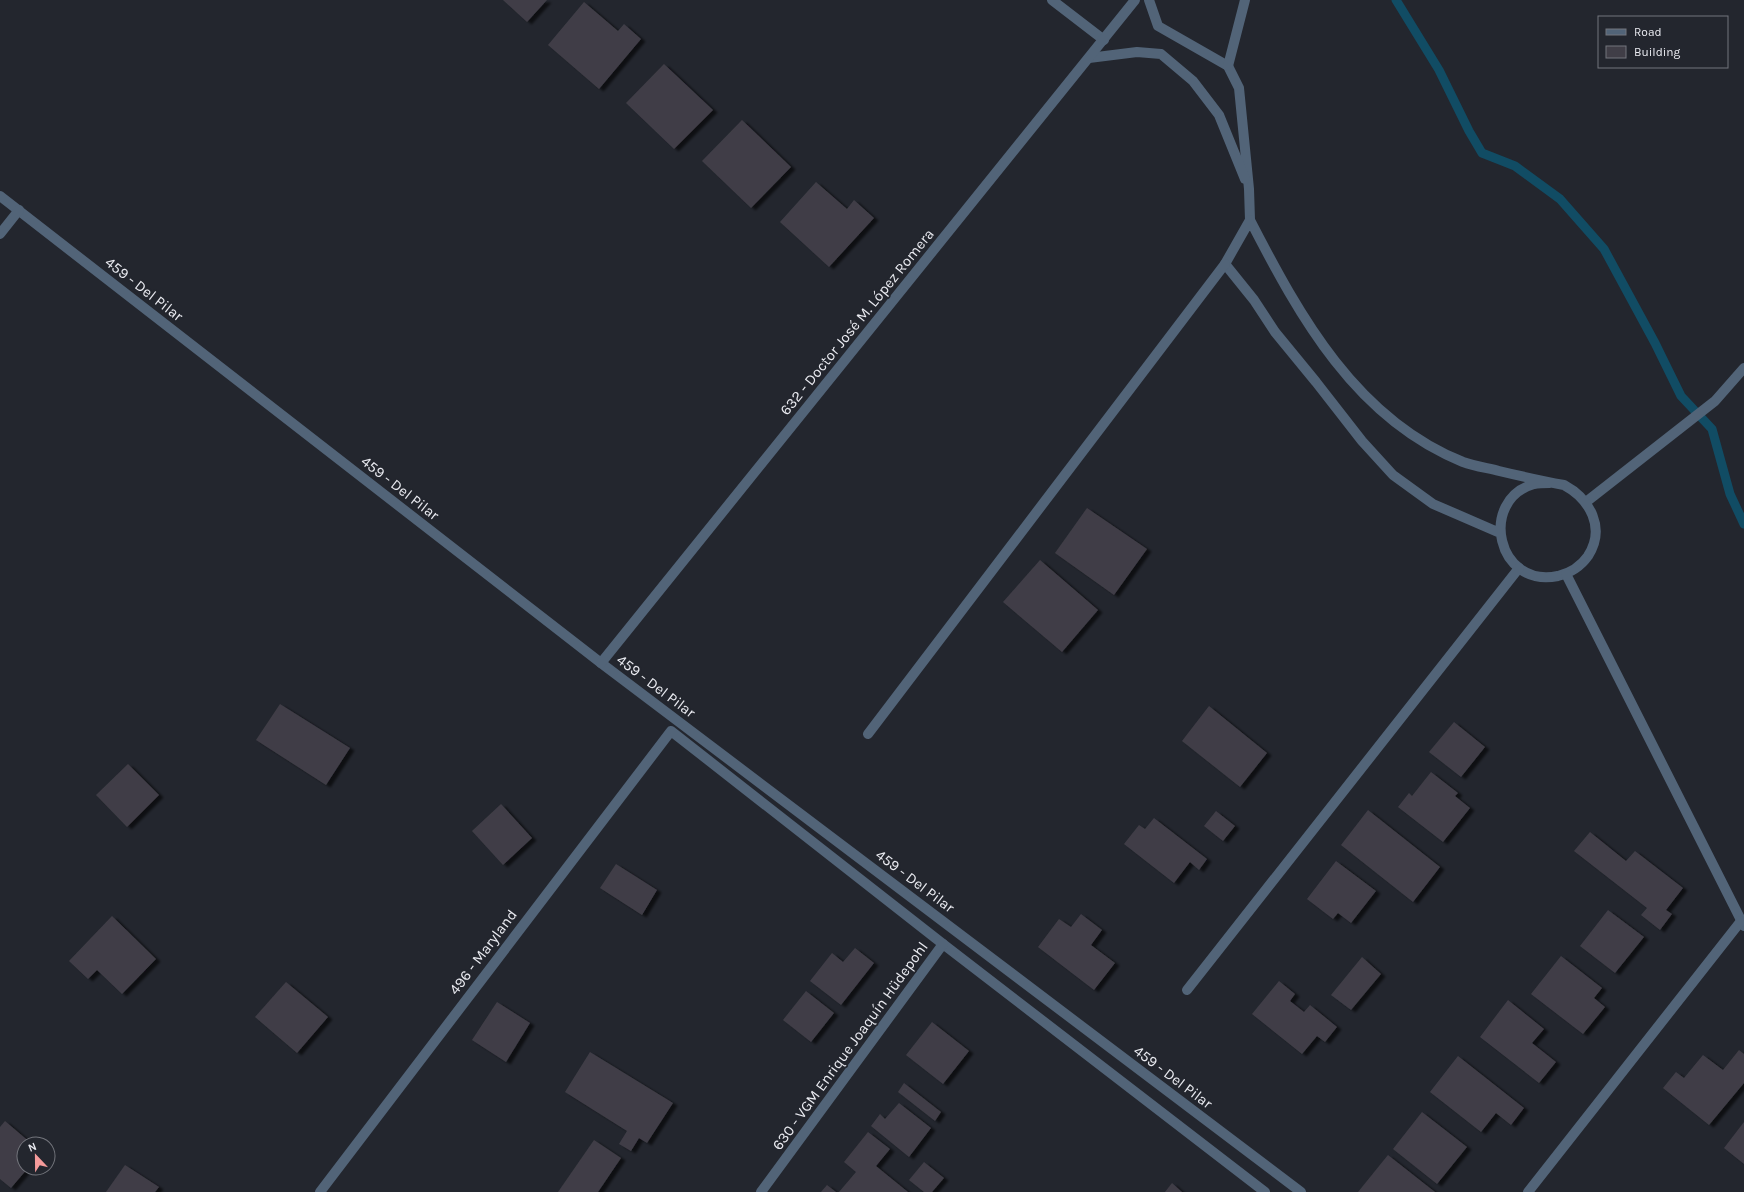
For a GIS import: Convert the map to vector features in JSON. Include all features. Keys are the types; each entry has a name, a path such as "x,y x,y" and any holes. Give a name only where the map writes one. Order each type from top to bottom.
{"street":[{"path":"1052,0 1104,40"},
{"name":"632 - Doctor José M. López Romera","path":"601,663 1135,0"},
{"path":"1149,0 1158,26 1228,66 1239,88 1249,190 1250,220 1283,284 1316,335 1366,398 1415,439 1464,463 1564,485 1576,492 1586,502 1593,514 1595,529 1593,543 1588,556 1578,567 1566,574 1550,578 1533,576 1519,568 1509,558 1503,546 1500,533 1502,517 1509,503 1520,492 1534,484 1550,483"},
{"path":"1228,66 1245,0"},
{"path":"1089,58 1137,52 1161,54 1194,81 1219,115 1249,190"},
{"name":"459 - Del Pilar","path":"0,196 601,663 1300,1192"},
{"path":"0,234 19,210"},
{"path":"868,734 1225,264 1250,220"},
{"path":"1225,264 1254,300 1276,332 1362,441 1393,475 1434,504 1500,533"},
{"path":"1586,502 1715,401 1744,368"},
{"path":"1187,990 1519,568"},
{"path":"1528,1192 1743,924 1566,574"},
{"name":"630 - VGM Enrique Joaquín Hüdepohl","path":"671,731 943,944 761,1192"},
{"name":"496 - Maryland","path":"320,1192 671,731"},
{"path":"943,944 1265,1192"}],"building":[{"path":"503,0 547,0 527,22"},
{"path":"584,2 618,31 624,24 641,39 599,89 548,45"},
{"path":"664,64 713,110 674,149 626,103"},
{"path":"742,120 791,167 751,208 702,161"},
{"path":"816,182 847,209 854,200 874,218 829,267 780,222"},
{"path":"1087,508 1147,549 1114,595 1055,553"},
{"path":"1040,560 1098,610 1062,652 1003,602"},
{"path":"280,704 350,748 326,785 256,740"},
{"path":"1209,706 1267,753 1240,787 1182,741"},
{"path":"1454,722 1485,747 1461,777 1429,752"},
{"path":"128,764 159,795 127,827 96,795"},
{"path":"1431,772 1458,793 1455,796 1470,808 1443,842 1398,807 1409,793 1412,796"},
{"path":"501,804 532,838 503,865 472,831"},
{"path":"1368,810 1440,867 1413,902 1341,845"},
{"path":"1216,811 1235,826 1223,841 1204,826"},
{"path":"1154,818 1207,859 1199,870 1190,862 1174,883 1124,844 1139,825 1145,829"},
{"path":"1590,832 1626,861 1635,851 1683,888 1666,910 1672,914 1660,930 1641,915 1647,908 1574,851"},
{"path":"1336,861 1376,891 1351,923 1338,913 1333,919 1307,899"},
{"path":"616,864 657,890 642,915 600,888"},
{"path":"1608,910 1644,937 1615,973 1580,946"},
{"path":"1081,914 1102,930 1091,945 1115,963 1094,990 1038,947 1059,919 1071,927"},
{"path":"112,916 156,959 122,994 97,970 88,979 69,961"},
{"path":"855,948 874,963 841,1005 810,981 832,953 843,962"},
{"path":"1561,956 1602,988 1594,998 1605,1007 1583,1034 1531,994"},
{"path":"1362,957 1381,974 1351,1010 1331,995"},
{"path":"1279,981 1295,994 1290,1001 1304,1012 1310,1005 1337,1027 1325,1042 1317,1036 1302,1054 1252,1014"},
{"path":"286,982 328,1017 297,1053 255,1017"},
{"path":"806,991 834,1013 811,1042 783,1020"},
{"path":"1508,1000 1544,1029 1532,1043 1556,1062 1539,1083 1480,1037"},
{"path":"497,1002 530,1023 506,1062 472,1040"},
{"path":"932,1022 969,1051 943,1084 906,1055"},
{"path":"1739,1050 1744,1054 1744,1083 1709,1125 1663,1088 1676,1072 1684,1078 1703,1055 1723,1070"},
{"path":"590,1052 673,1103 647,1143 639,1138 631,1151 619,1144 627,1131 565,1092"},
{"path":"1458,1056 1524,1108 1511,1125 1496,1113 1481,1132 1430,1092"},
{"path":"904,1083 941,1112 935,1121 898,1092"},
{"path":"899,1103 931,1128 909,1157 871,1126 880,1114 885,1119"},
{"path":"1422,1112 1467,1147 1437,1184 1393,1149"},
{"path":"5,1121 23,1136 16,1136 16,1176 21,1176 11,1188 0,1179 0,1127"},
{"path":"1744,1122 1744,1164 1724,1148"},
{"path":"868,1132 890,1149 876,1166 908,1192 839,1192 856,1172 844,1162"},
{"path":"594,1140 621,1158 598,1192 558,1192"},
{"path":"1388,1155 1435,1192 1358,1192"},
{"path":"924,1162 944,1178 932,1192 924,1192 909,1180"},
{"path":"125,1165 159,1187 155,1192 106,1192"},
{"path":"1172,1183 1182,1192 1165,1192"},
{"path":"827,1185 836,1192 821,1192"}],"waterway":[{"path":"1396,0 1439,70 1469,131 1482,153 1515,166 1560,199 1604,249 1655,343 1681,396 1712,429 1730,494 1744,524"}]}
